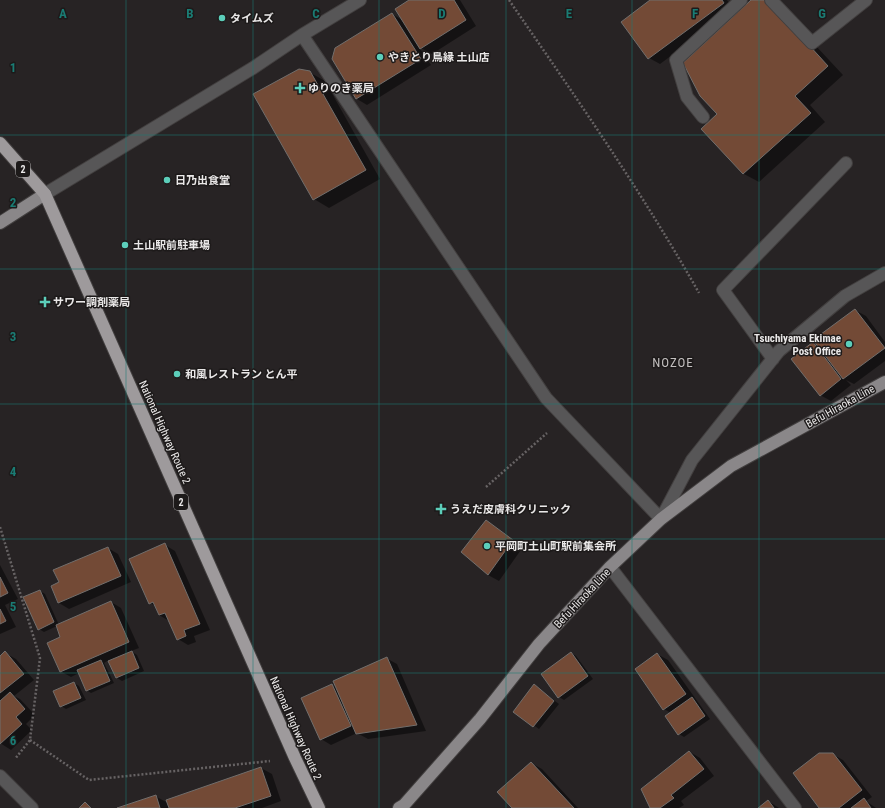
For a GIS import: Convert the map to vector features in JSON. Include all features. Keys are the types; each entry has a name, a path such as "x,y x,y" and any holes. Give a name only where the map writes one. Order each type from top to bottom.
{"highway":[{"name":"National Highway Route 2","path":"0,143 45,194 295,758 319,808"}],"main road":[{"path":"0,223 45,194"},
{"name":"Befu Hiraoka Line","path":"399,808 404,805 480,719 539,644 610,567 661,519 732,466 885,382"}],"street":[{"path":"45,194 254,68 360,0"},
{"path":"702,117 687,97 676,60 741,0"},
{"path":"771,0 812,43 866,0"},
{"path":"302,36 546,398 661,519 692,460 731,408 779,351 845,296 885,273"},
{"path":"773,358 723,290 846,163"},
{"path":"610,567 795,808"},
{"path":"0,777 32,808"}],"path":[{"path":"509,0 607,141 663,229 703,299 723,290"},
{"path":"486,487 564,418"},
{"path":"0,527 40,658 30,740 89,780 295,758"}],"building":[{"path":"409,0 454,0 466,20 420,49 395,9"},
{"path":"650,0 722,0 724,3 648,59 621,22"},
{"path":"751,0 768,0 828,66 795,96 811,113 743,174 701,129 717,114 700,96 683,63"},
{"path":"392,13 421,59 356,99 332,59 335,48"},
{"path":"299,69 310,71 366,170 313,200 253,94"},
{"path":"855,309 885,348 843,379 813,340"},
{"path":"813,342 841,379 820,396 791,359"},
{"name":"平岡町土山町駅前集会所","path":"486,520 513,540 488,575 461,552"},
{"path":"165,543 200,624 184,630 186,636 177,640 165,613 159,615 153,602 149,604 129,559"},
{"path":"108,547 121,576 58,603 51,586 59,582 53,570"},
{"path":"0,577 8,593 0,597"},
{"path":"40,590 54,622 38,630 23,597"},
{"path":"111,601 129,642 60,672 47,643 60,637 56,625"},
{"path":"0,609 6,621 0,624"},
{"path":"5,651 24,674 0,693 0,656"},
{"path":"132,651 139,668 116,678 108,661"},
{"path":"571,652 588,676 558,698 541,674"},
{"path":"657,653 686,694 663,710 635,669"},
{"path":"387,657 417,725 356,734 333,681"},
{"path":"101,660 110,681 86,691 77,670"},
{"path":"74,682 81,698 60,707 53,691"},
{"path":"332,684 351,726 320,740 301,698"},
{"path":"534,684 554,701 533,727 513,712"},
{"path":"10,692 25,709 16,717 22,724 0,744 0,701"},
{"path":"692,697 705,716 678,735 665,716"},
{"path":"689,751 704,769 671,795 674,798 660,808 650,808 641,789"},
{"path":"819,753 833,753 862,790 839,808 819,808 793,773"},
{"path":"531,762 574,808 512,808 497,792"},
{"path":"261,767 271,796 235,808 169,808 166,800"},
{"path":"156,795 160,808 117,808"},
{"path":"864,798 871,808 851,808"},
{"path":"768,800 774,808 758,808"},
{"path":"85,802 91,808 79,808"}],"place":[{"name":"タイムズ","path":"222,18"},
{"name":"やきとり鳥縁 土山店","path":"380,57"},
{"name":"ゆりのき薬局","path":"300,88"},
{"name":"日乃出食堂","path":"167,180"},
{"name":"土山駅前駐車場","path":"125,245"},
{"name":"サワー調剤薬局","path":"45,302"},
{"name":"Tsuchiyama Ekimae Post Office","path":"849,344"},
{"name":"和風レストラン とん平","path":"177,374"},
{"name":"うえだ皮膚科クリニック","path":"441,509"},
{"name":"平岡町土山町駅前集会所","path":"487,546"}],"district":[{"name":"NOZOE","path":"673,362"}]}
